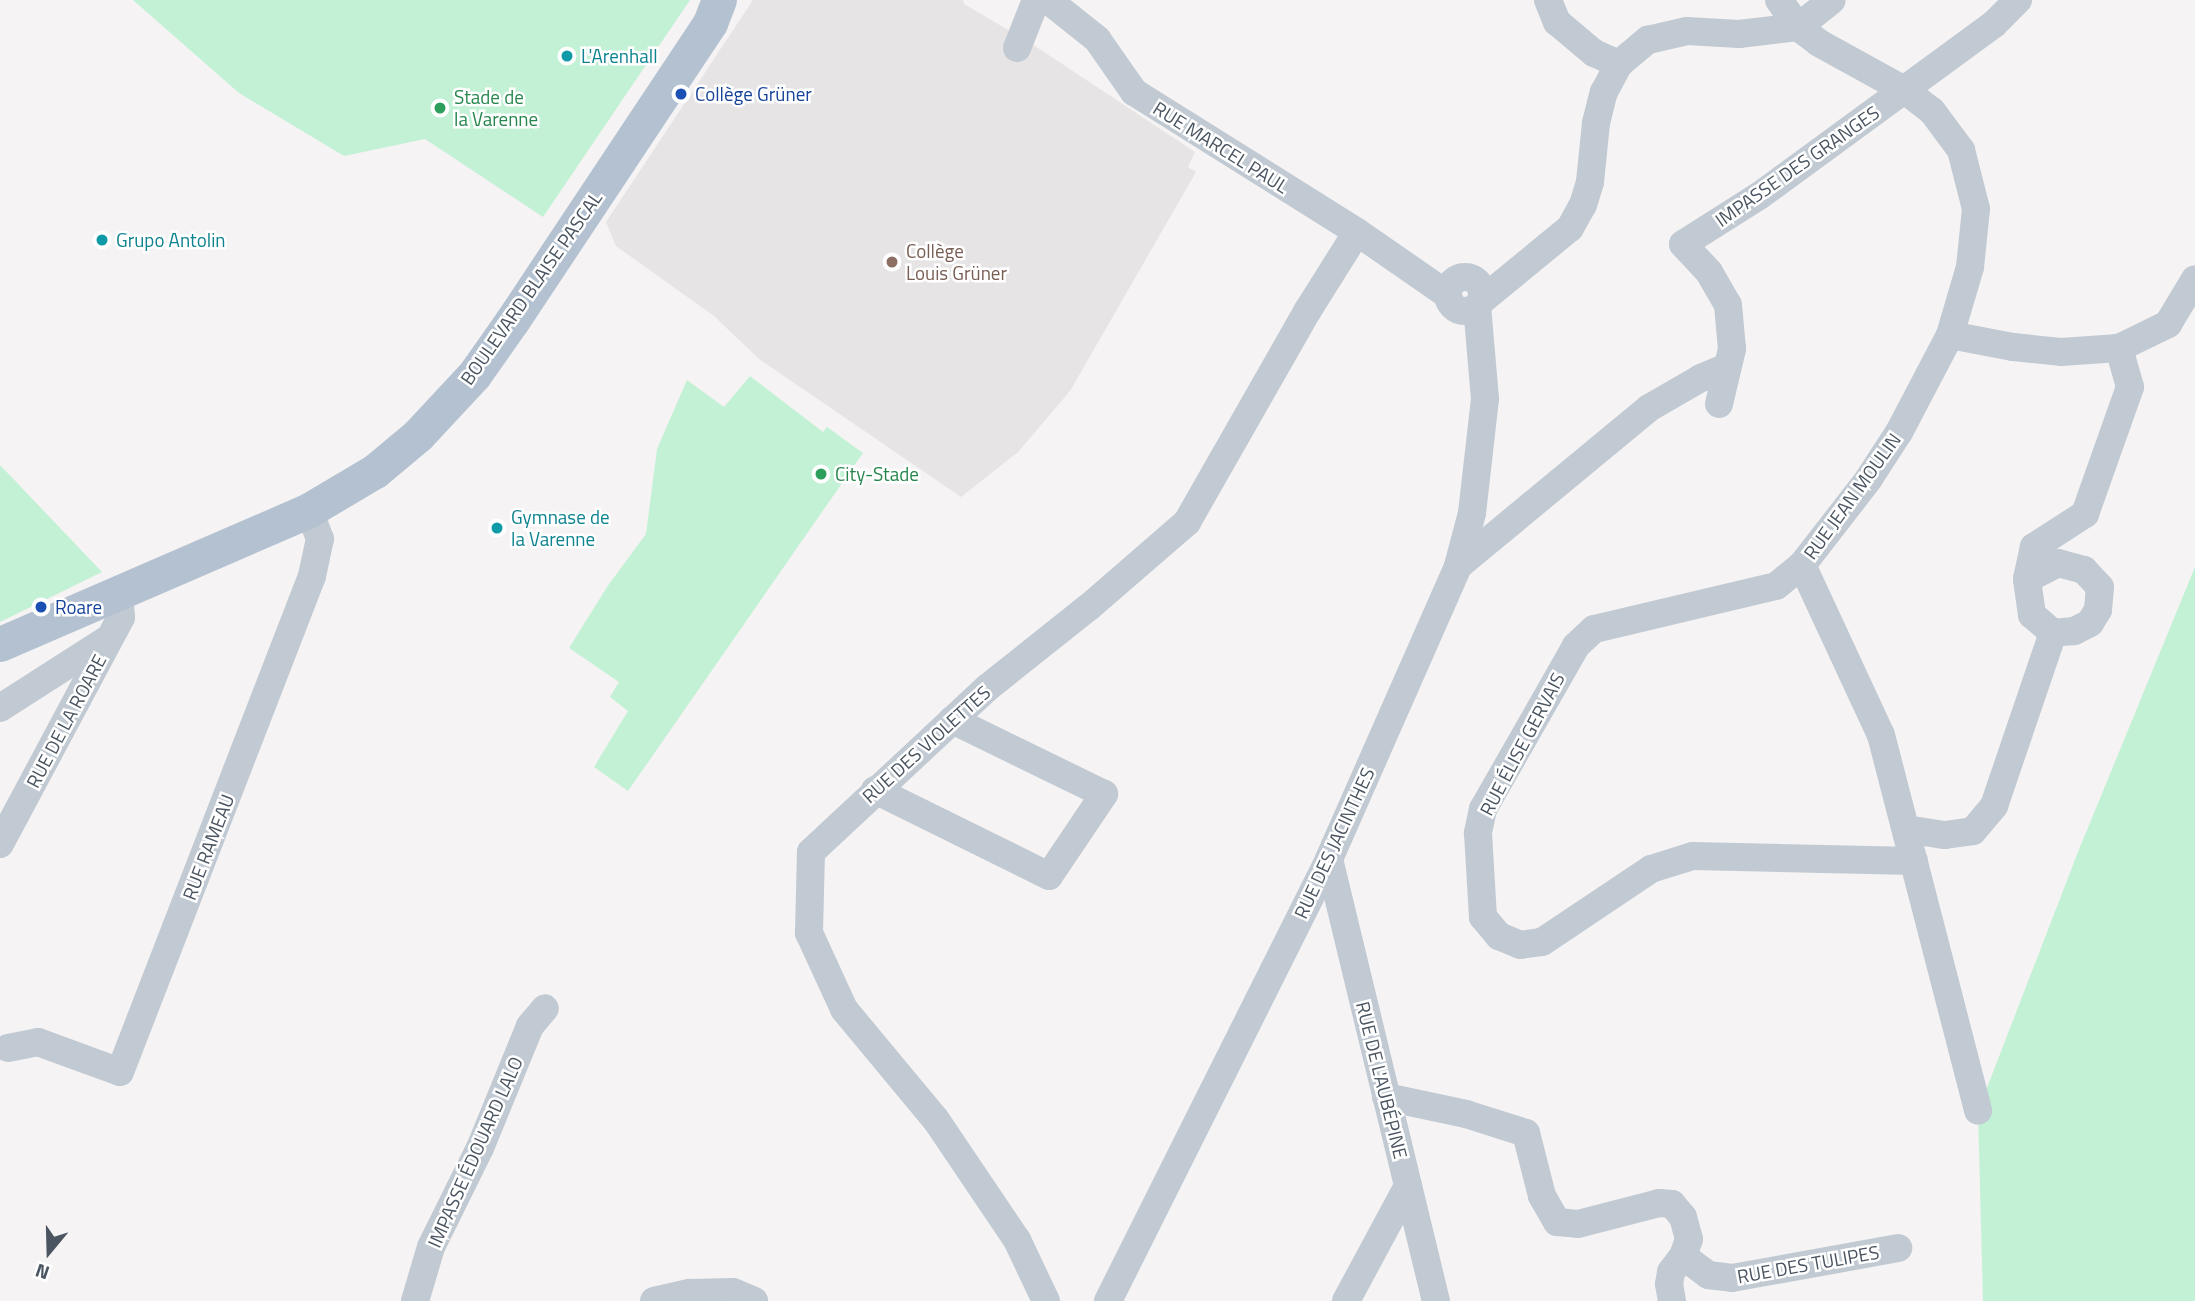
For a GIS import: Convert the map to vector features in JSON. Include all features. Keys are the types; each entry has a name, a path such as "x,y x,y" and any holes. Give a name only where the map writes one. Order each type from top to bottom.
{"main road":[{"name":"BOULEVARD BLAISE PASCAL","path":"0,644 309,510 374,471 418,435 474,375 721,8"}],"street":[{"path":"1017,48 1036,0"},
{"name":"RUE MARCEL PAUL","path":"1048,0 1097,39 1134,92 1415,271 1465,295 1527,261 1570,228 1583,205 1590,182 1596,123 1604,92 1619,64 1648,40 1687,31 1739,34 1798,27"},
{"path":"1548,0 1557,22 1594,53 1619,64"},
{"name":"RUE JEAN MOULIN","path":"1779,0 1798,27 1819,43 1903,90 1932,111 1961,150 1976,209 1970,267 1950,335 1881,461 1801,565 1881,735 1978,1111"},
{"path":"1798,27 1832,0"},
{"name":"IMPASSE DES GRANGES","path":"1719,404 1732,349 1728,305 1709,272 1684,244 1759,196 1994,24 2018,0"},
{"name":"RUE DES VIOLETTES","path":"1045,1301 1017,1240 936,1120 845,1009 810,933 811,852 952,720 1187,522 1308,310 1357,232"},
{"path":"1950,335 2013,347 2061,352 2119,348 2168,324 2195,279"},
{"name":"RUE DES JACINTHES","path":"1108,1301 1329,859 1458,566 1472,513 1486,399 1465,295"},
{"path":"2027,579 2057,563 2084,570 2100,587 2098,610 2090,623 2074,631 2053,633 2032,615 2027,579 2034,547 2060,527 2085,514 2130,387 2119,348"},
{"path":"1458,566 1649,408 1701,378 1727,368"},
{"name":"RUE RAMEAU","path":"8,1046 38,1042 120,1072 312,576 320,540 309,510"},
{"name":"RUE ÉLISE GERVAIS","path":"1801,565 1776,586 1594,629 1576,646 1483,809 1478,834 1483,917 1499,936 1520,945 1542,942 1651,869 1693,856 1914,861"},
{"name":"RUE DE LA ROARE","path":"0,844 121,617 119,594"},
{"path":"1906,829 1945,835 1973,831 1994,806 2053,633"},
{"path":"0,708 110,637"},
{"path":"875,790 1049,876 1104,794 952,720"},
{"name":"RUE DE L'AUBÉPINE","path":"1329,859 1436,1301"},
{"name":"IMPASSE ÉDOUARD LALO","path":"415,1301 431,1247 480,1148 530,1026 545,1008"},
{"path":"1386,1097 1476,1117 1526,1133 1542,1196 1557,1222 1578,1224 1659,1203 1672,1204 1683,1217 1689,1239 1683,1256 1671,1272 1669,1284 1672,1301"},
{"path":"1346,1301 1408,1186"},
{"name":"RUE DES TULIPES","path":"1683,1256 1708,1275 1732,1278 1898,1248"},
{"path":"654,1301 690,1293 733,1292 754,1301"}],"shaded area":[{"name":"Collège Louis Grüner","path":"753,0 963,0 964,4 1032,44 1195,152 1188,167 1196,172 1070,391 1018,452 961,497 759,359 714,316 616,246 606,222"}],"green space":[{"name":"Stade de la Varenne","path":"133,0 690,0 543,217 425,139 344,156 239,93"},
{"path":"750,376 823,432 827,427 863,453 628,791 594,767 628,711 610,697 619,682 569,648 607,587 646,534 657,449 687,380 724,407"},
{"path":"0,465 102,572 0,622"},
{"path":"2195,567 2195,1301 1983,1301 1978,1111 2078,852"}],"place":[{"name":"L'Arenhall","path":"567,56"},
{"name":"Collège Grüner","path":"681,94"},
{"name":"Stade de la Varenne","path":"440,108"},
{"name":"Grupo Antolin","path":"102,240"},
{"name":"Collège Louis Grüner","path":"892,262"},
{"name":"City-Stade","path":"821,474"},
{"name":"Gymnase de la Varenne","path":"497,528"},
{"name":"Roare","path":"41,607"}]}
